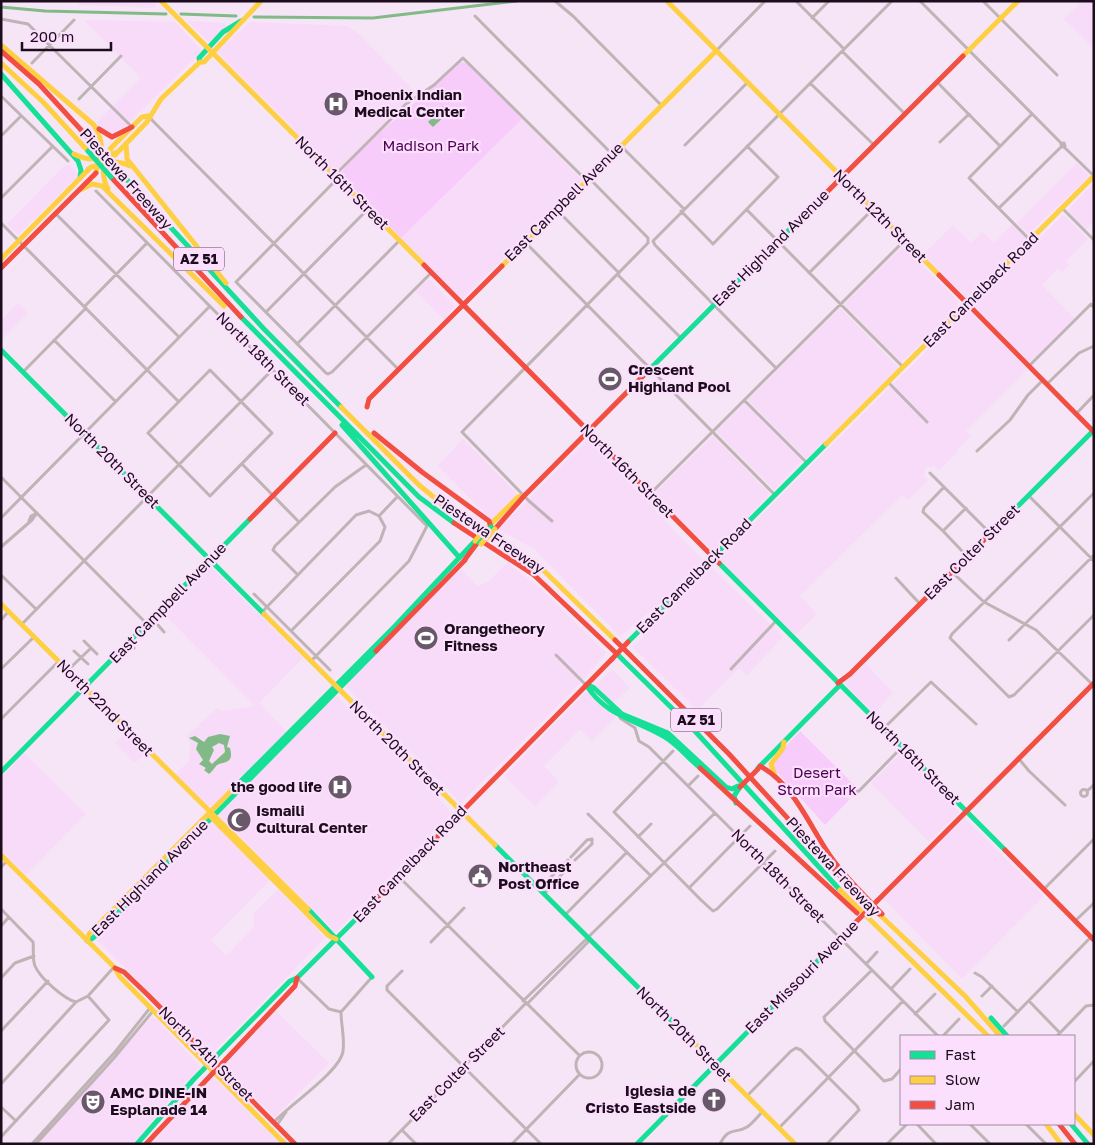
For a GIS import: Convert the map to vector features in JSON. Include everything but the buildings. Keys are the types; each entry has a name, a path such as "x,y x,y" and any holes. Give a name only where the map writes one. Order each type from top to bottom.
{"main road":[{"name":"North 16th Street","path":"161,1 1092,938"},
{"path":"1,259 88,170 117,152 147,122 148,116 200,62 204,62 238,28 241,21 261,1"},
{"name":"North 12th Street","path":"667,1 1094,431"},
{"name":"East Highland Avenue","path":"87,941 89,934 127,899 368,656 461,560 491,526 522,500 650,368 1018,1"},
{"path":"200,62 199,58 208,48 233,24 241,21"},
{"path":"1,45 94,125 112,137 132,127"},
{"name":"Piestewa Freeway","path":"1,51 39,84 228,291 436,499 465,520 526,556 560,584 730,754 855,892 965,996 999,1035"},
{"name":"East Campbell Avenue","path":"367,407 369,399 398,369 716,51"},
{"name":"Piestewa Freeway","path":"1,63 43,102 275,352 423,500 456,525 521,565 554,592 694,730 821,871 957,1003 987,1035"},
{"path":"1,74 80,164 80,178"},
{"path":"1,268 94,176 112,147 142,117 148,116"},
{"path":"94,125 102,140 103,180 113,196"},
{"path":"126,142 126,157 135,170 228,286 283,346"},
{"path":"67,148 84,159 123,162 135,170"},
{"name":"East Camelback Road","path":"138,1144 206,1066 290,981 297,978 336,940 628,642 1094,176"},
{"path":"80,190 96,184 113,196 256,337 275,352"},
{"name":"North 20th Street","path":"1,350 794,1143"},
{"path":"311,374 392,448 491,526"},
{"path":"304,381 461,560"},
{"name":"East Colter Street","path":"735,793 850,674 1094,431"},
{"name":"East Campbell Avenue","path":"1,772 335,433"},
{"name":"North 22nd Street","path":"1,604 278,881 329,936 336,940 372,977"},
{"name":"East Missouri Avenue","path":"636,1144 1093,683"},
{"name":"North 18th Street","path":"586,685 601,703 620,718 665,737 726,791 735,793"},
{"name":"North 18th Street","path":"586,685 594,687 622,714 668,733 726,787 732,789 739,788"},
{"path":"775,777 772,764 783,748 784,742"},
{"path":"700,768 870,925 878,928"},
{"path":"759,768 775,777 798,804 845,874 914,944 920,955"},
{"path":"735,793 737,804"},
{"name":"North 24th Street","path":"1,855 114,968 120,977 206,1066 285,1144"},
{"name":"North 24th Street","path":"114,968 124,972 143,990 295,1144"},
{"name":"East Camelback Road","path":"147,1143 295,986 297,978"},
{"path":"143,990 151,1010"},
{"path":"965,996 974,1000 1006,1035"},
{"path":"154,1001 160,1018"},
{"path":"957,1003 981,1035"},
{"path":"160,1128 167,1109"},
{"path":"1075,1115 1094,1135"},
{"path":"258,1118 275,1124 289,1144"},
{"path":"1047,1125 1061,1144"},
{"path":"1060,1125 1075,1144"},
{"path":"1072,1125 1088,1144"}],"street":[{"path":"252,1 256,6"},
{"path":"555,1 573,16 662,105"},
{"name":"East Campbell Avenue","path":"716,51 765,1"},
{"path":"796,1 905,114"},
{"path":"812,18 828,1"},
{"path":"776,368 655,245 654,239 892,1"},
{"path":"920,1 1062,146 1094,176"},
{"path":"983,1 1057,75"},
{"path":"475,16 612,154"},
{"path":"1,18 28,24 132,127"},
{"path":"32,63 74,20"},
{"path":"79,99 121,56"},
{"path":"430,273 328,374 236,282 406,104 434,85 463,58 648,238 647,245 462,431 524,496 552,521"},
{"path":"685,145 748,82"},
{"path":"937,82 1000,146"},
{"path":"810,83 874,145"},
{"path":"1,96 68,161"},
{"path":"940,142 968,114"},
{"path":"1030,240 969,178 1032,114"},
{"path":"1,136 21,116"},
{"path":"148,116 398,369"},
{"path":"621,146 713,244 778,177 747,146"},
{"path":"999,208 1062,146"},
{"path":"1,198 52,147"},
{"name":"North 18th Street","path":"96,191 428,528 409,561 315,656"},
{"path":"1062,208 1094,240"},
{"path":"266,312 368,209"},
{"path":"809,273 873,209"},
{"path":"557,210 681,338"},
{"path":"746,210 903,368"},
{"path":"56,214 179,338"},
{"path":"1,223 178,402"},
{"path":"297,344 399,241"},
{"path":"524,241 776,495"},
{"path":"650,494 904,241"},
{"path":"23,372 147,242"},
{"path":"1029,366 1093,305"},
{"path":"1,518 210,306"},
{"path":"54,340 116,401"},
{"path":"977,451 1010,420 1028,395 1078,353 1094,346"},
{"path":"22,624 273,369"},
{"path":"210,370 241,401 272,433 210,496 148,433 210,370"},
{"path":"888,382 927,422"},
{"path":"1076,414 1094,396"},
{"path":"744,400 807,463"},
{"path":"242,464 299,522"},
{"path":"297,574 273,550 335,487 366,465"},
{"path":"930,473 991,534"},
{"path":"1,477 148,624"},
{"path":"944,487 923,510 962,551"},
{"path":"1094,493 950,638 1009,697 1094,614"},
{"path":"1009,640 1093,558 1029,496"},
{"path":"379,516 397,497"},
{"path":"943,531 966,508"},
{"path":"262,612 356,515 369,511 379,516 384,527 380,541 291,631"},
{"path":"1,547 37,513"},
{"path":"952,572 984,602 1025,624 1058,650 1093,683"},
{"path":"1,575 36,610"},
{"path":"896,578 920,604"},
{"path":"254,594 330,670"},
{"path":"1,620 9,612"},
{"path":"731,669 776,621"},
{"path":"158,625 164,632"},
{"path":"1,669 34,636"},
{"path":"84,641 97,654"},
{"path":"129,643 134,648"},
{"path":"68,670 90,648"},
{"path":"74,651 88,664"},
{"name":"North 18th Street","path":"556,655 586,685"},
{"path":"311,661 315,656"},
{"path":"1,720 58,661"},
{"path":"883,728 931,682 976,724"},
{"path":"63,710 68,714"},
{"name":"North 18th Street","path":"620,718 636,730 641,742 663,761 936,1035"},
{"path":"647,746 648,740"},
{"path":"849,793 859,791 902,747"},
{"path":"673,751 614,812 689,888 713,911 775,851"},
{"path":"1019,758 1029,772 1066,805"},
{"path":"688,786 698,776"},
{"path":"1087,791 1094,785"},
{"name":"East Colter Street","path":"388,1144 588,938 715,813"},
{"path":"588,814 651,876"},
{"path":"638,837 651,824"},
{"path":"689,888 750,826"},
{"path":"539,888 571,859 592,844 592,839 587,840 571,859 571,864 544,894"},
{"path":"1044,889 1094,839"},
{"path":"565,915 627,852"},
{"path":"1,867 7,861"},
{"path":"399,876 525,1003 580,1055"},
{"path":"1075,921 1094,903"},
{"path":"431,942 464,908"},
{"path":"1,909 33,942 36,968 66,998 76,1002"},
{"path":"1,926 9,917"},
{"path":"1004,1026 1092,938"},
{"path":"866,964 877,952"},
{"path":"1,978 15,963 34,956"},
{"path":"1,1084 76,1002 88,996 114,968"},
{"path":"890,989 910,969"},
{"path":"872,970 824,1017 824,1021 884,1081 888,1081 900,1070"},
{"path":"402,971 386,988 542,1144"},
{"path":"975,974 992,986 1018,1012"},
{"path":"275,1124 341,1058 343,1052 341,1012 372,977"},
{"path":"297,978 329,1009 341,1012"},
{"path":"1,1031 48,981"},
{"path":"982,996 992,986"},
{"path":"916,1014 935,994"},
{"path":"1,1137 109,1020 88,996"},
{"path":"779,1128 903,1001"},
{"path":"1029,1001 1058,1035 1086,1006 1093,1005"},
{"path":"32,1144 100,1071 151,1010"},
{"path":"944,1035 959,1019"},
{"path":"747,1096 796,1048 859,1110 827,1144"},
{"path":"579,1075 592,1078 599,1073 602,1065 599,1057 592,1052 580,1055"},
{"path":"579,1075 575,1067 580,1055"},
{"path":"1075,1081 1094,1061"},
{"path":"512,1144 579,1075"},
{"path":"36,1144 70,1103"},
{"path":"1,1107 16,1121"},
{"path":"720,1144 726,1135 734,1130 747,1127 762,1112"},
{"path":"887,1144 906,1125"},
{"path":"917,1125 936,1144"},
{"path":"971,1125 990,1144"},
{"path":"1027,1125 1046,1144"},
{"path":"402,1130 416,1144"}],"shaded area":[{"path":"78,1 155,1 157,3 153,8 79,5"},
{"path":"168,1 249,1 250,3 170,3"},
{"path":"1082,1 1094,1 1093,48 1064,19"},
{"path":"84,20 175,22 202,51 117,134 109,134 97,122 141,78"},
{"path":"187,21 225,23 226,27 210,43"},
{"name":"Phoenix Indian Medical Center","path":"250,22 347,26 360,35 416,93 337,170 334,170 218,53"},
{"path":"443,106 449,112 433,127 428,122"},
{"path":"522,119 581,181 462,299 401,238"},
{"path":"1077,163 1089,176 1028,234 1017,223"},
{"path":"65,165 70,165 78,174 77,177 18,235 7,224"},
{"path":"1094,183 1094,222 1086,230 1068,210"},
{"path":"1063,215 1088,239 1066,261 1069,265 1062,272 1058,268 1042,285 1074,318 1031,362 1027,361 975,306 975,303"},
{"path":"953,225 971,243 982,232 994,242 1012,225 1026,239 969,296 965,297 923,255"},
{"path":"903,246 958,301 957,308 901,362 844,304"},
{"path":"429,279 455,306 444,319 415,291"},
{"path":"18,303 28,313 1,340 1,320"},
{"path":"840,308 898,367 806,459 748,400"},
{"path":"968,310 1028,369 966,431 971,436 957,450 958,452 939,470 934,466 925,468 924,476 928,480 908,500 902,495 800,596 817,614 795,635 721,562 720,557"},
{"path":"745,403 802,461 774,490 716,431"},
{"path":"713,436 770,494 713,551 654,494"},
{"path":"463,439 517,494 491,520 438,466"},
{"path":"587,440 703,560 663,601 620,636 534,549 499,529"},
{"path":"507,563 541,589 606,653 579,684 461,803 345,685 460,568 477,586 489,581"},
{"path":"210,566 303,658 259,703 286,731 213,806 207,806 176,774 189,761 190,744 187,736 217,708 222,711 255,706 163,613"},
{"path":"712,568 783,637 747,675 739,668 697,710 633,647"},
{"path":"865,663 893,693 874,714 846,685 847,681"},
{"path":"612,669 630,688 613,703 597,687 597,684"},
{"path":"585,693 590,694 616,717 592,741 580,729 544,766 559,782 535,806 504,776"},
{"path":"336,695 452,813 335,932 218,814"},
{"path":"126,732 147,752 135,763 115,743"},
{"path":"220,734 230,736 227,747 230,748 231,753 228,761 217,765 209,774 204,770 206,768 199,764 203,760 196,749 198,743 189,738 195,736 204,742 208,737","holes":["219,743 224,745 225,752 212,764 209,761 214,750 212,747"]},
{"path":"24,753 86,814 26,875 1,850 1,777"},
{"path":"901,753 959,812 929,842 871,783"},
{"path":"964,818 1044,896 962,979 884,899"},
{"path":"212,820 270,880 211,940 226,956 254,927 254,913 278,889 325,938 214,1051 207,1050 96,939"},
{"path":"275,1010 329,1063 275,1117 222,1065"},
{"path":"152,1017 157,1019 200,1067 168,1102 134,1144 37,1144"},
{"path":"212,1078 217,1080 281,1144 150,1144"}],"green space":[{"name":"Madison Park","path":"461,62 466,63 522,119 401,238 340,174 383,130"},
{"name":"Desert Storm Park","path":"800,731 858,789 845,789 843,796 850,799 825,825 773,768 775,758"}],"waterway":[{"path":"254,17 373,18 517,1"},
{"path":"1,7 45,11 166,14"},
{"path":"181,14 236,16"}],"traffic: fast":[{"path":"200,62 199,58 223,32 241,21"},
{"path":"1,74 78,161 81,170 80,178"},
{"path":"88,151 111,177"},
{"path":"118,170 264,329 341,407"},
{"path":"644,375 814,205"},
{"path":"241,317 419,497 454,523"},
{"path":"1,350 264,614"},
{"path":"342,425 459,557"},
{"path":"1010,514 1094,430"},
{"path":"628,642 826,444"},
{"path":"1,772 250,519"},
{"path":"478,542 491,527"},
{"path":"237,785 395,626 475,541"},
{"path":"719,563 1005,850"},
{"path":"87,941 93,938 376,651"},
{"path":"616,653 694,730 840,890"},
{"path":"586,685 594,696 612,711 665,737 703,770"},
{"path":"587,685 593,687 622,714 668,733 726,787 732,789 738,786"},
{"path":"758,768 840,685"},
{"path":"736,803 734,796 740,787"},
{"path":"495,845 689,1038"},
{"path":"137,1144 194,1079 290,981 297,978 377,898"},
{"path":"308,909 372,977"},
{"path":"637,1144 856,922"},
{"path":"991,1018 1006,1035"},
{"path":"1072,1125 1088,1144"}],"traffic: slow":[{"path":"161,1 424,265"},
{"path":"115,155 147,122 161,99 200,62 204,62 261,1"},
{"path":"667,1 939,275"},
{"path":"963,56 1018,1"},
{"path":"1,45 94,125 100,138 102,150 94,176"},
{"path":"502,266 716,51"},
{"path":"1,63 43,102 88,151"},
{"path":"110,149 142,117 148,116"},
{"path":"126,143 127,159 226,283"},
{"path":"108,189 103,173 106,157 112,147"},
{"path":"74,154 80,157 96,159 117,152"},
{"path":"88,169 109,162 130,166"},
{"path":"1,259 91,167"},
{"path":"826,444 1094,176"},
{"path":"80,190 92,184 102,186 224,306"},
{"path":"341,407 419,485 452,512 536,563 615,640"},
{"path":"489,526 518,497 524,496"},
{"path":"481,544 495,529"},
{"path":"475,541 483,531"},
{"path":"1,604 308,909"},
{"path":"264,614 495,845"},
{"path":"775,776 771,764 783,748 784,742"},
{"path":"87,941 89,934 237,785"},
{"path":"210,816 329,936 336,939"},
{"path":"1,855 114,967 120,977 285,1144"},
{"path":"840,890 987,1035"},
{"path":"879,914 965,996 999,1035"},
{"path":"689,1038 795,1144"},
{"path":"1075,1115 1094,1135"},
{"path":"1047,1125 1061,1144"}],"traffic: jam":[{"path":"1,51 39,84 94,144"},
{"path":"814,205 963,56"},
{"path":"99,129 112,137 132,127"},
{"path":"94,144 118,170"},
{"path":"1,268 96,173"},
{"path":"111,177 241,317"},
{"path":"424,265 719,563"},
{"path":"367,407 369,399 502,266"},
{"path":"939,275 1094,432"},
{"path":"495,529 524,496 644,375"},
{"path":"250,519 335,433"},
{"path":"374,433 422,472 489,521 491,527"},
{"path":"838,683 850,674 1010,514"},
{"path":"454,523 534,575 616,653"},
{"path":"463,562 478,542"},
{"path":"376,651 465,560"},
{"path":"615,640 729,754 855,892 879,914"},
{"path":"612,659 628,642"},
{"path":"377,898 612,659"},
{"path":"877,901 1094,683"},
{"path":"760,766 783,784 801,808 833,860 850,881 882,914"},
{"path":"700,768 857,913"},
{"path":"740,787 758,769"},
{"path":"1005,850 1094,940"},
{"path":"856,922 877,901"},
{"path":"115,968 124,972 149,996 295,1144"},
{"path":"146,1144 295,986 297,978"},
{"path":"1060,1125 1075,1144"}],"place":[{"name":"Phoenix Indian Medical Center","path":"336,104"},
{"name":"Crescent Highland Pool","path":"610,379"},
{"name":"Orangetheory Fitness","path":"426,638"},
{"name":"the good life","path":"340,787"},
{"name":"Ismaili Cultural Center","path":"239,820"},
{"name":"Northeast Post Office","path":"480,876"},
{"name":"Iglesia de Cristo Eastside","path":"714,1100"},
{"name":"AMC DINE-IN Esplanade 14","path":"93,1102"}]}
